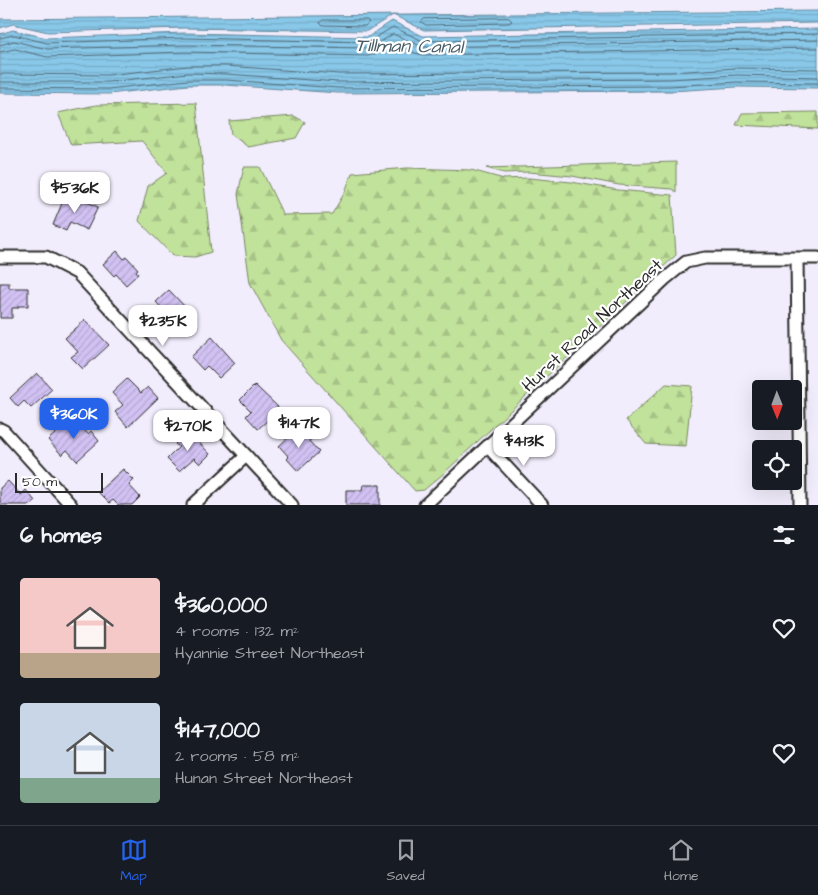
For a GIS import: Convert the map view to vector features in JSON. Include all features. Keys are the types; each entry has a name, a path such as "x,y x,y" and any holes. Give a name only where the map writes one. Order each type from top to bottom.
{"street":[{"path":"0,257 46,257 76,273 292,505"},
{"name":"Hurst Road Northeast","path":"425,505 665,279 686,262 705,258 818,258"},
{"path":"797,258 800,505"},
{"path":"0,429 4,431 71,505"},
{"path":"488,447 542,505"},
{"path":"194,505 246,456"}],"green space":[{"path":"196,103 211,252 195,257 173,256 139,221 148,186 167,173 142,141 71,145 58,113 96,105"},
{"path":"818,112 818,129 736,125 742,113"},
{"path":"294,116 305,122 296,138 248,147 231,134 229,121"},
{"path":"676,162 676,192 672,189 619,185 572,176 529,172 504,173 486,168"},
{"path":"244,167 260,167 283,215 332,214 345,192 352,173 407,168 471,170 504,179 529,178 571,182 618,190 672,195 676,255 443,474 424,490 415,491 281,340 250,283 238,194"},
{"path":"666,384 692,386 686,446 646,444 626,420"}],"water":[{"path":"818,11 818,23 424,30 393,15"},
{"path":"393,15 367,31 184,28 48,32 13,24 0,28 0,19"},
{"name":"Tillman Canal","path":"392,21 423,36 818,29 818,88 737,87 671,91 338,93 225,85 188,85 109,94 0,93 0,34 13,30 47,38 184,33 368,37"}],"building":[{"path":"65,196 72,199 74,196 98,207 87,230 70,222 66,231 53,225"},
{"path":"117,251 124,259 127,257 138,269 136,271 138,274 126,285 103,264"},
{"path":"0,283 9,283 9,288 28,288 28,306 12,308 12,318 0,318"},
{"path":"169,290 188,310 179,319 183,323 172,334 162,324 170,317 156,302"},
{"path":"85,320 109,345 83,369 71,357 78,352 65,338"},
{"path":"212,337 235,363 219,378 207,366 203,370 191,357"},
{"path":"37,373 52,389 31,408 24,401 18,407 10,398"},
{"path":"127,379 141,393 148,387 158,398 128,427 115,412 123,405 112,393"},
{"path":"255,385 280,409 258,429 246,416 251,411 240,400"},
{"path":"73,418 88,434 91,431 99,441 77,461 67,450 62,455 48,440"},
{"path":"297,429 301,433 306,429 314,437 309,441 319,452 298,471 279,446"},
{"path":"188,431 210,454 200,464 194,458 179,471 167,459 179,447 175,444"},
{"path":"123,469 134,480 129,485 140,497 132,505 118,505 113,500 109,503 98,492"},
{"path":"8,481 21,495 26,490 35,501 30,505 0,505 0,488"},
{"path":"363,485 380,485 380,505 346,505 346,490 362,490"}]}
